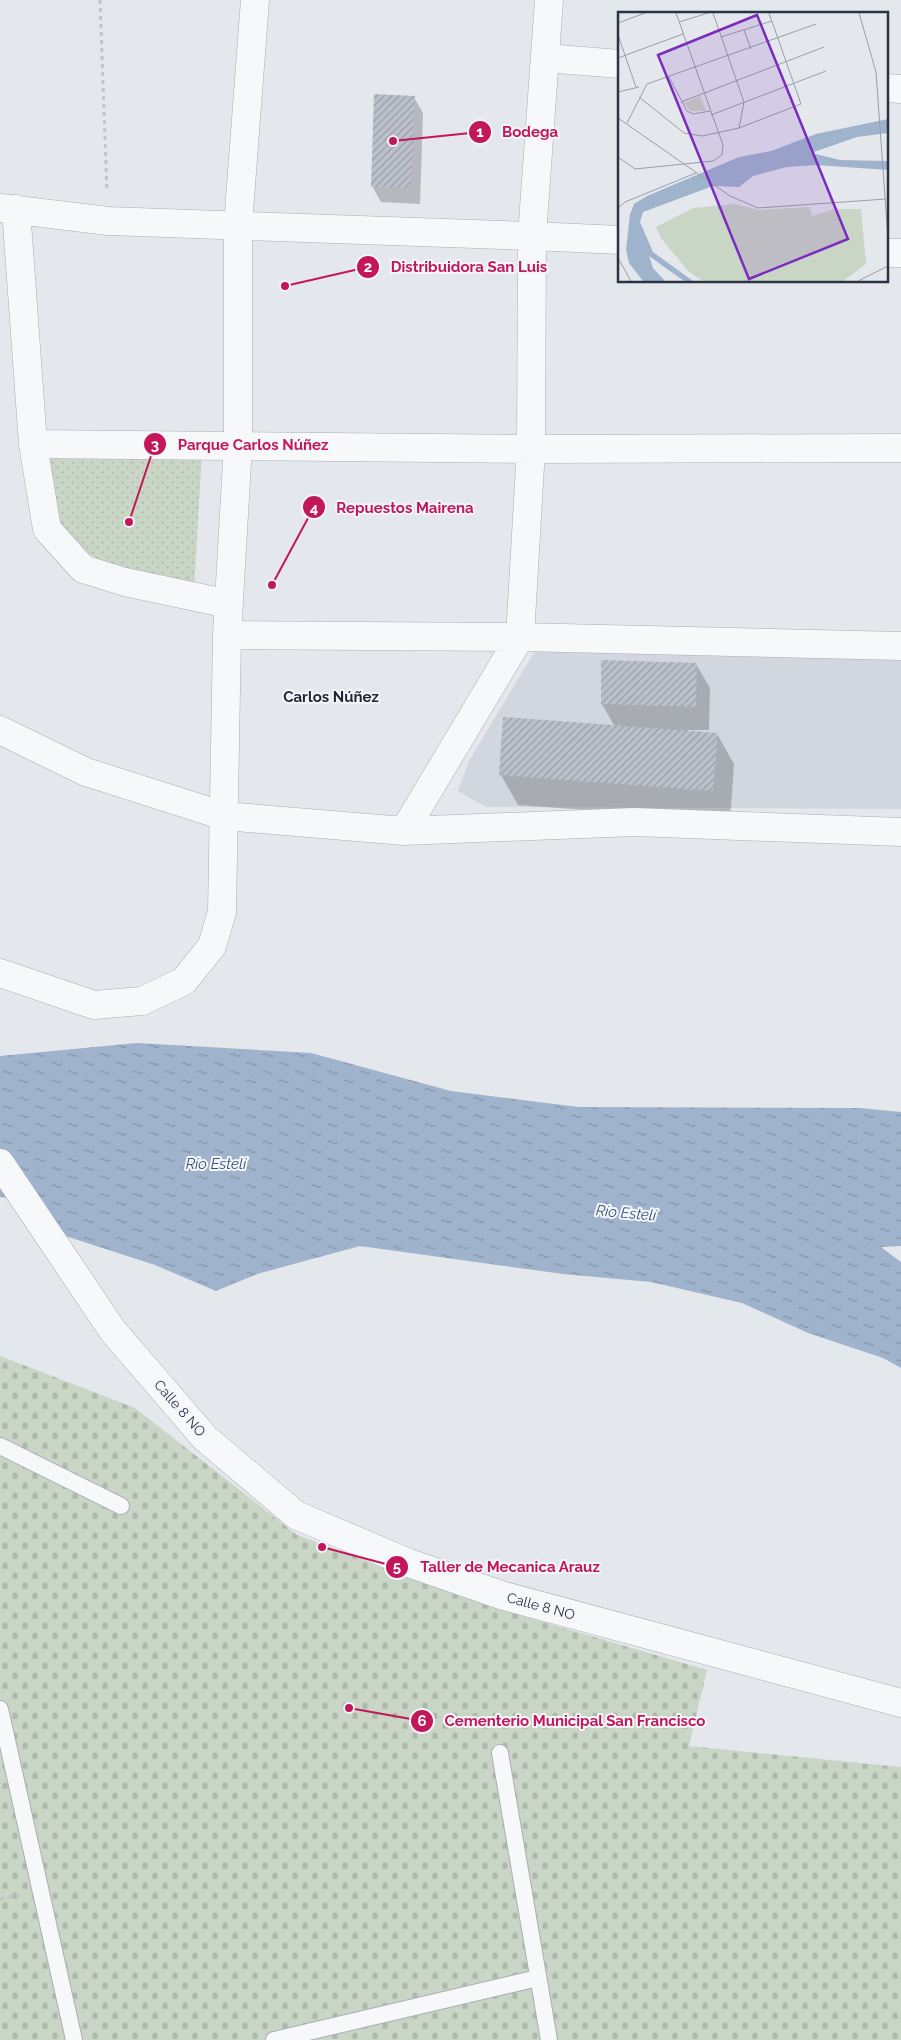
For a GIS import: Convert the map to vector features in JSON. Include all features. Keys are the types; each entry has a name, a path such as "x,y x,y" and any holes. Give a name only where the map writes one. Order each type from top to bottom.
{"street":[{"path":"0,973 94,1005 142,1001 184,980 212,946 222,912 228,604 238,444 238,225 255,0"},
{"path":"404,831 520,637 531,449 532,236 549,0"},
{"path":"546,58 618,64"},
{"path":"888,88 901,89"},
{"path":"228,604 125,582 83,569 47,529 33,444 8,208 108,221 618,240"},
{"path":"888,253 901,253"},
{"path":"33,444 238,444 531,449 901,448"},
{"path":"227,635 520,637 901,646"},
{"path":"0,730 86,772 224,816 404,831 634,822 901,832"},
{"name":"Calle 8 NO","path":"0,1163 113,1330 205,1438 296,1515 409,1563 500,1594 901,1703"}],"lane":[{"path":"0,1446 121,1506"},
{"path":"0,1709 74,2040"},
{"path":"500,1753 549,2040"},
{"path":"274,2040 538,1978"}],"path":[{"path":"100,0 108,221"}],"shaded area":[{"path":"535,651 901,660 901,809 486,807 458,791 470,759"}],"green space":[{"path":"202,452 194,591 104,563 70,542 51,502 49,454"},
{"path":"0,1356 135,1408 297,1535 526,1617 707,1670 689,1746 901,1767 901,2040 0,2040"}],"water":[{"name":"Río Estelí","path":"137,1043 311,1053 451,1091 579,1107 860,1108 901,1112 901,1246 881,1247 901,1262 901,1368 883,1358 808,1333 742,1303 651,1282 563,1274 360,1246 257,1274 216,1291 155,1265 53,1232 13,1199 0,1197 0,1056"}],"building":[{"path":"374,94 415,96 411,188 371,187"},
{"path":"601,660 697,663 696,707 601,704"},
{"path":"503,717 718,733 713,791 499,775"}],"place":[{"name":"Bodega","path":"393,141"},
{"name":"Distribuidora San Luis","path":"285,286"},
{"name":"Parque Carlos Núñez","path":"129,522"},
{"name":"Repuestos Mairena","path":"272,585"},
{"name":"Taller de Mecanica Arauz","path":"322,1547"},
{"name":"Cementerio Municipal San Francisco","path":"349,1708"}],"district":[{"name":"Carlos Núñez","path":"331,697"}]}
